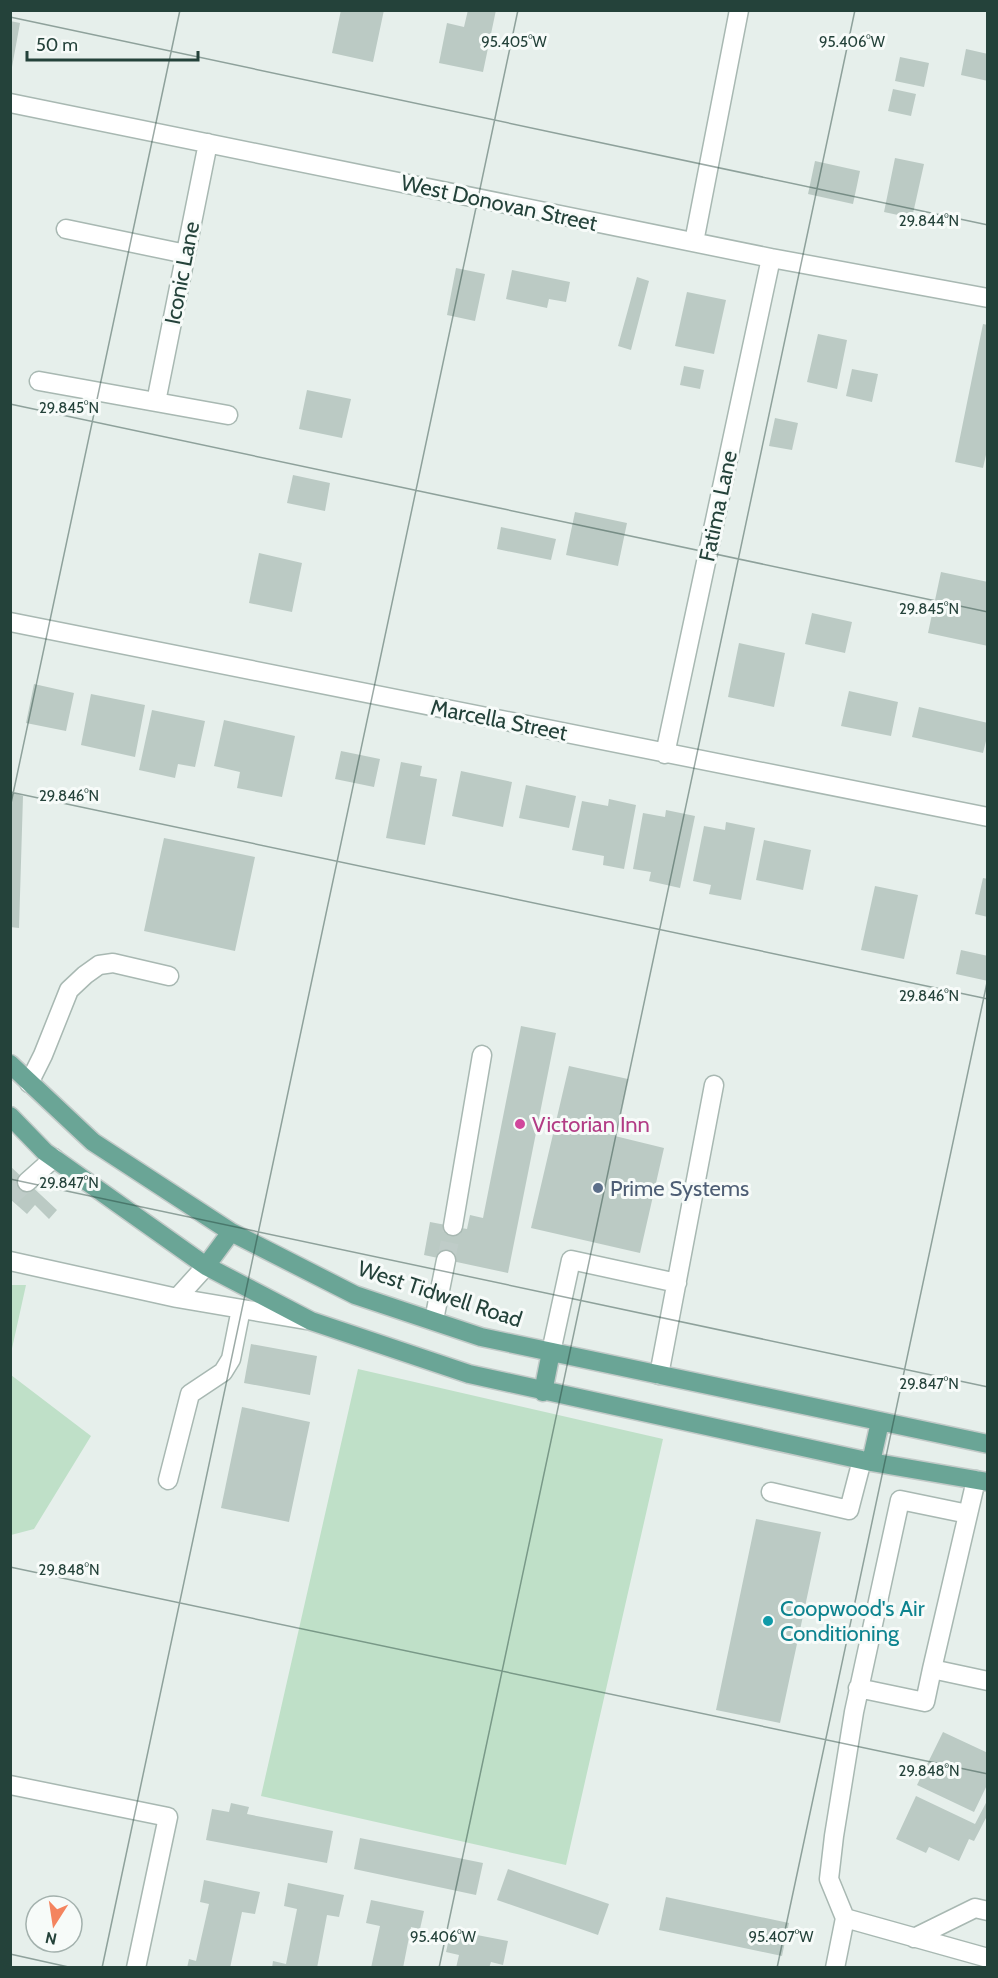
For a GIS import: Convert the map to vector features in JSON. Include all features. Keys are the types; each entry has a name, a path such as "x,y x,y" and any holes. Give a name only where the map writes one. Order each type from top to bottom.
{"main road":[{"name":"West Tidwell Road","path":"10,1064 93,1142 231,1232 355,1295 481,1337 987,1444"},
{"path":"10,1116 45,1152 206,1266 312,1321 469,1374 543,1392 866,1461 982,1481"},
{"path":"206,1266 231,1232"},
{"path":"543,1392 552,1352"},
{"path":"866,1461 880,1422"}],"street":[{"path":"694,243 739,10"},
{"name":"West Donovan Street","path":"10,103 694,243 987,298"},
{"name":"Iconic Lane","path":"156,402 208,143"},
{"path":"66,229 186,254"},
{"name":"Fatima Lane","path":"665,754 771,258"},
{"path":"39,381 228,415"},
{"name":"Marcella Street","path":"10,622 987,817"},
{"path":"29,1083 69,990 99,964 113,963 169,976"},
{"path":"453,1226 482,1055"},
{"path":"659,1375 714,1085"},
{"path":"27,1182 54,1158"},
{"path":"10,1260 177,1298 312,1321"},
{"path":"434,1320 446,1260"},
{"path":"552,1352 571,1260 677,1283"},
{"path":"177,1298 206,1266"},
{"path":"168,1480 190,1394 223,1372 231,1359 241,1309"},
{"path":"771,1492 849,1510 866,1461"},
{"path":"858,1688 925,1702 968,1514 982,1481"},
{"path":"835,1968 845,1918 829,1879 858,1688 900,1500 968,1514"},
{"path":"932,1669 987,1681"},
{"path":"10,1785 168,1817 136,1968"},
{"path":"914,1938 975,1908 987,1911"},
{"path":"845,1918 987,1958"}],"green space":[{"path":"10,1285 26,1285 11,1353"},
{"path":"358,1369 663,1439 566,1865 261,1796"},
{"path":"11,1375 91,1436 34,1529 11,1535"}],"building":[{"path":"341,10 384,10 373,62 332,53"},
{"path":"468,10 496,10 483,72 439,63 447,23 464,27"},
{"path":"10,21 20,23 12,67 10,67"},
{"path":"966,49 988,54 988,81 961,75"},
{"path":"900,57 929,63 924,87 895,81"},
{"path":"893,89 916,94 911,116 888,111"},
{"path":"895,158 924,164 912,218 884,212"},
{"path":"815,161 860,171 853,204 808,194"},
{"path":"456,268 485,274 475,321 447,315"},
{"path":"512,270 570,282 566,302 549,299 547,308 506,299"},
{"path":"637,277 649,281 631,350 618,346"},
{"path":"687,292 726,300 714,354 675,346"},
{"path":"983,324 988,325 988,446 983,468 955,462"},
{"path":"818,334 847,340 837,389 807,382"},
{"path":"684,366 704,370 700,389 680,385"},
{"path":"852,369 878,374 872,402 846,396"},
{"path":"307,390 351,399 342,438 299,429"},
{"path":"775,418 798,423 792,450 769,446"},
{"path":"293,475 330,483 325,511 287,503"},
{"path":"575,512 627,523 618,566 566,555"},
{"path":"501,527 556,539 551,560 497,549"},
{"path":"259,553 302,563 292,612 249,603"},
{"path":"941,572 988,582 988,646 928,633"},
{"path":"812,613 852,622 845,653 805,644"},
{"path":"739,643 785,653 774,707 728,697"},
{"path":"34,684 74,693 66,731 26,723"},
{"path":"849,691 898,702 891,736 841,726"},
{"path":"91,694 145,705 135,757 81,745"},
{"path":"919,707 988,723 983,753 912,737"},
{"path":"152,710 205,721 195,767 178,764 175,778 139,770"},
{"path":"224,720 295,736 282,797 237,788 240,772 214,766"},
{"path":"341,751 380,759 374,787 335,779"},
{"path":"401,762 422,766 420,776 437,779 425,845 386,838"},
{"path":"461,771 512,782 503,827 452,816"},
{"path":"526,785 576,796 569,828 519,818"},
{"path":"10,792 23,796 19,928 10,927"},
{"path":"609,799 636,805 624,869 603,865 604,856 572,850 582,801 608,806"},
{"path":"666,810 695,816 680,888 649,881 651,872 633,869 643,813 665,817"},
{"path":"726,822 755,828 741,900 709,894 711,885 693,881 704,826 725,830"},
{"path":"164,838 255,857 235,951 144,931"},
{"path":"764,840 811,850 803,890 756,880"},
{"path":"983,878 988,879 988,917 975,914"},
{"path":"875,886 918,895 904,959 861,950"},
{"path":"961,950 988,956 988,981 956,974"},
{"name":"Victorian Inn","path":"521,1026 556,1033 508,1273 424,1255 430,1222 467,1229 470,1215 483,1218"},
{"name":"Prime Systems","path":"569,1066 628,1079 615,1136 664,1148 640,1253 531,1228"},
{"path":"10,1166 57,1210 49,1219 35,1205 27,1214 10,1199"},
{"path":"251,1344 317,1356 310,1395 244,1383"},
{"path":"242,1407 310,1422 289,1522 221,1508"},
{"name":"Coopwood's Air Conditioning","path":"756,1519 821,1532 780,1723 716,1710"},
{"path":"943,1732 988,1753 988,1783 974,1812 917,1785"},
{"path":"916,1796 975,1824 988,1799 988,1814 974,1841 969,1839 959,1861 929,1847 926,1853 896,1839"},
{"path":"231,1803 249,1807 247,1814 333,1831 327,1863 206,1840 212,1809 229,1812"},
{"path":"360,1838 483,1863 476,1895 354,1869"},
{"path":"508,1869 609,1904 598,1935 497,1900"},
{"path":"204,1880 260,1892 255,1914 242,1912 230,1968 187,1968 189,1959 196,1961 209,1904 200,1902"},
{"path":"288,1883 344,1895 339,1917 327,1915 317,1968 272,1968 273,1961 286,1964 297,1909 284,1906"},
{"path":"666,1897 789,1923 782,1956 659,1930"},
{"path":"371,1900 424,1911 420,1929 411,1927 403,1968 371,1968 380,1926 366,1923"},
{"path":"451,1930 508,1941 503,1965 491,1962 489,1968 456,1968 459,1955 446,1952"}],"tunnel":[{"path":"10,1197 27,1182"},
{"path":"446,1260 453,1226"}],"place":[{"name":"Victorian Inn","path":"520,1124"},
{"name":"Prime Systems","path":"598,1188"},
{"name":"Coopwood's Air Conditioning","path":"768,1621"}]}
